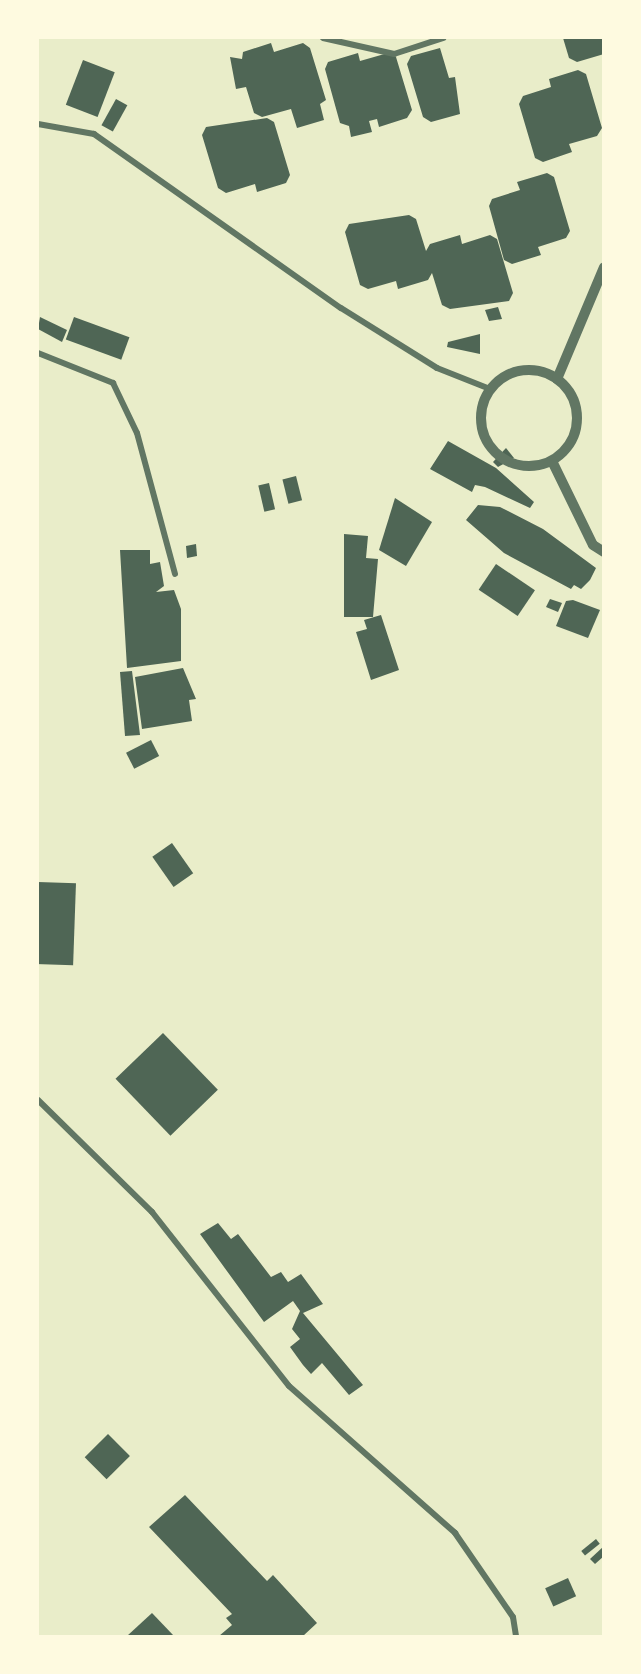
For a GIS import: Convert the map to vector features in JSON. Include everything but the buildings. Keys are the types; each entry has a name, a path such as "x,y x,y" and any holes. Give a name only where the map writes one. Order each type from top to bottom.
{"street":[{"path":"323,38 394,54 443,38"},
{"path":"38,124 94,134 341,308 437,368 490,389"},
{"path":"557,379 603,267"},
{"path":"38,353 113,383 137,433 175,574"},
{"path":"519,370 542,371 557,379 574,400 578,417 574,435 552,461 521,466 489,444 481,413 490,389 519,370"},
{"path":"552,461 592,545 603,552"},
{"path":"38,1100 152,1212 289,1386 455,1533 513,1617 516,1636"}]}
